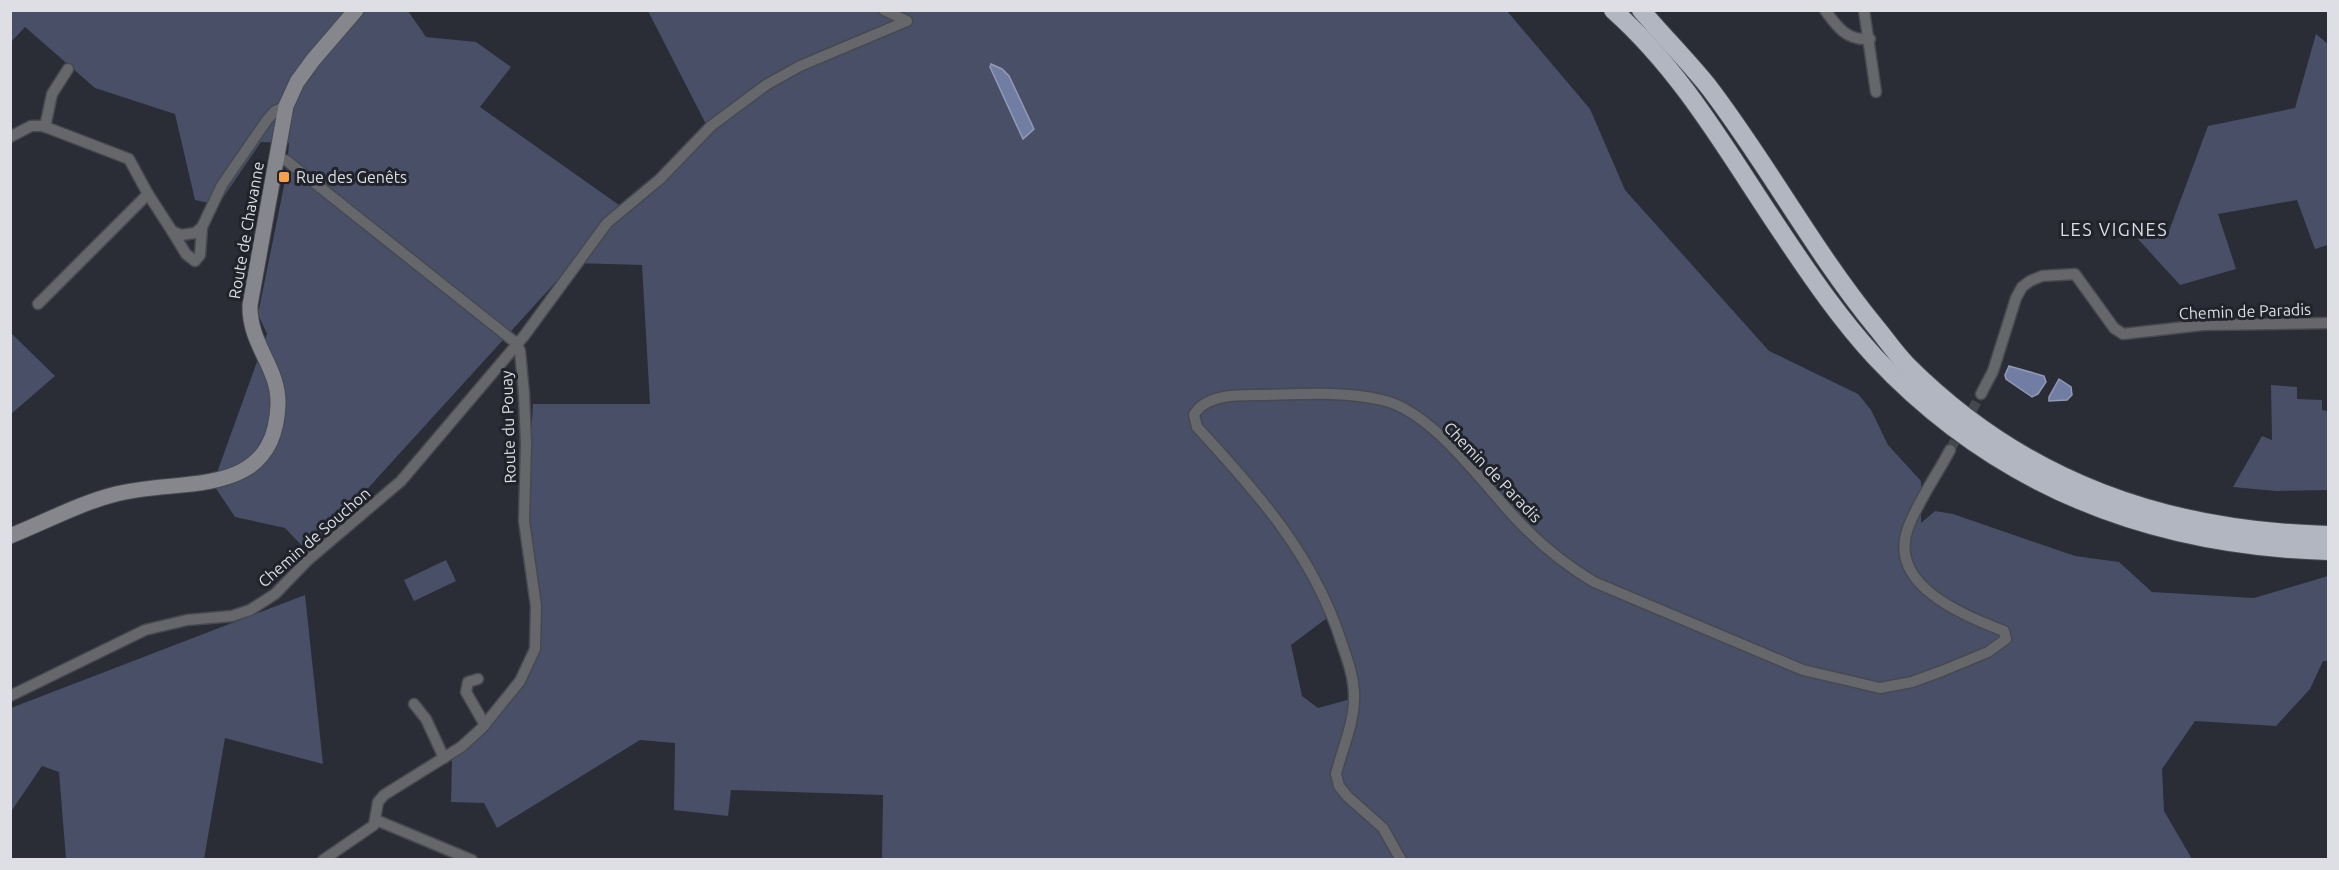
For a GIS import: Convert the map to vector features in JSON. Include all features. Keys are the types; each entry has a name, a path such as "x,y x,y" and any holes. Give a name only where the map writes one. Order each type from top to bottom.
{"highway":[{"path":"1613,10 1645,42 1694,101 1800,261 1854,332 1896,378 1952,426 2007,464 2044,484 2144,525 2215,541 2277,549 2328,551"},
{"path":"1641,10 1707,86 1846,291 1906,365 1962,412 2020,454 2083,487 2147,510 2213,525 2279,534 2328,535"}],"main road":[{"name":"Route de Chavanne","path":"10,536 94,501 120,493 222,480 248,468 267,447 277,416 276,386 252,332 250,319 286,106 297,82 313,60 356,10"}],"street":[{"name":"Chemin de Souchon","path":"10,696 145,630 187,620 232,616 250,610 275,594 308,560 401,481 524,336 607,223 660,179 711,126 766,85 800,66 907,21 884,10"},
{"path":"1825,10 1841,31 1850,37 1869,39"},
{"path":"1864,10 1876,92"},
{"path":"45,127 52,94 68,69"},
{"path":"10,136 31,126 45,127 129,159 148,195 186,255 195,261 200,255 202,227 222,185 267,120 275,111 286,106"},
{"path":"277,157 284,159 516,343"},
{"path":"38,304 148,195"},
{"path":"172,231 182,235 195,232 202,227"},
{"name":"Chemin de Paradis","path":"1981,394 1998,356 2016,298 2030,281 2042,276 2074,274 2114,328 2123,334 2203,325 2328,323"},
{"name":"Route du Pouay","path":"323,860 369,831 376,820 378,802 384,795 444,758 485,725 520,681 529,664 537,634 536,606 524,521 526,444 520,351 516,343"},
{"name":"Chemin de Paradis","path":"1401,860 1383,828 1339,786 1336,774 1354,698 1346,656 1331,610 1313,573 1282,526 1254,489 1197,427 1194,415 1199,406 1209,400 1242,395 1300,394 1356,396 1398,405 1427,425 1455,450 1526,530 1569,567 1594,582 1803,670 1880,688 1912,682 1942,671 1988,652 2006,639 2004,631 1948,605 1923,587 1911,570 1905,555 1908,527 1950,450"},
{"path":"478,679 468,682 466,692 485,725"},
{"path":"414,704 426,719 444,758"},
{"path":"376,820 472,860"}],"shaded area":[{"path":"11,11 408,11 426,37 476,42 511,67 480,107 629,212 711,134 648,11 1507,11 1590,109 1625,190 1769,351 1858,394 1871,410 1888,445 1921,481 1921,523 1935,511 1953,514 2075,556 2119,562 2152,592 2254,598 2328,576 2328,661 2323,661 2310,689 2276,726 2195,721 2162,769 2164,811 2192,859 882,859 883,795 731,790 728,816 674,810 675,743 640,740 497,828 484,803 451,802 452,758 484,730 514,697 535,660 540,639 540,605 530,546 528,507 533,404 650,404 642,265 573,263 309,553 285,528 235,517 213,484 267,334 258,314 286,176 289,143 261,142 218,205 195,200 175,114 95,88 25,27 11,42","holes":["1335,612 1358,697 1318,708 1302,696 1291,645"]},
{"path":"2316,34 2328,44 2328,245 2315,249 2297,200 2218,214 2236,269 2180,285 2138,239 2169,231 2208,126 2295,108"},
{"path":"991,64 1002,69 1009,76 1034,129 1023,139 990,67"},
{"path":"11,333 55,376 10,414"},
{"path":"2009,366 2044,376 2046,382 2038,394 2032,397 2006,379 2005,375"},
{"path":"2059,379 2071,387 2072,395 2067,400 2049,401 2049,397"},
{"path":"2271,385 2297,387 2297,399 2322,400 2322,410 2328,411 2328,490 2276,491 2233,487 2262,436 2272,440"},
{"path":"446,560 456,581 414,601 404,580"},
{"path":"305,595 323,764 225,738 204,859 66,859 59,772 42,766 12,810 11,820 11,708"}],"tunnel":[{"path":"1950,450 1981,394"}],"place":[{"name":"Rue des Genêts","path":"284,177"}],"district":[{"name":"LES VIGNES","path":"2114,230"}]}
